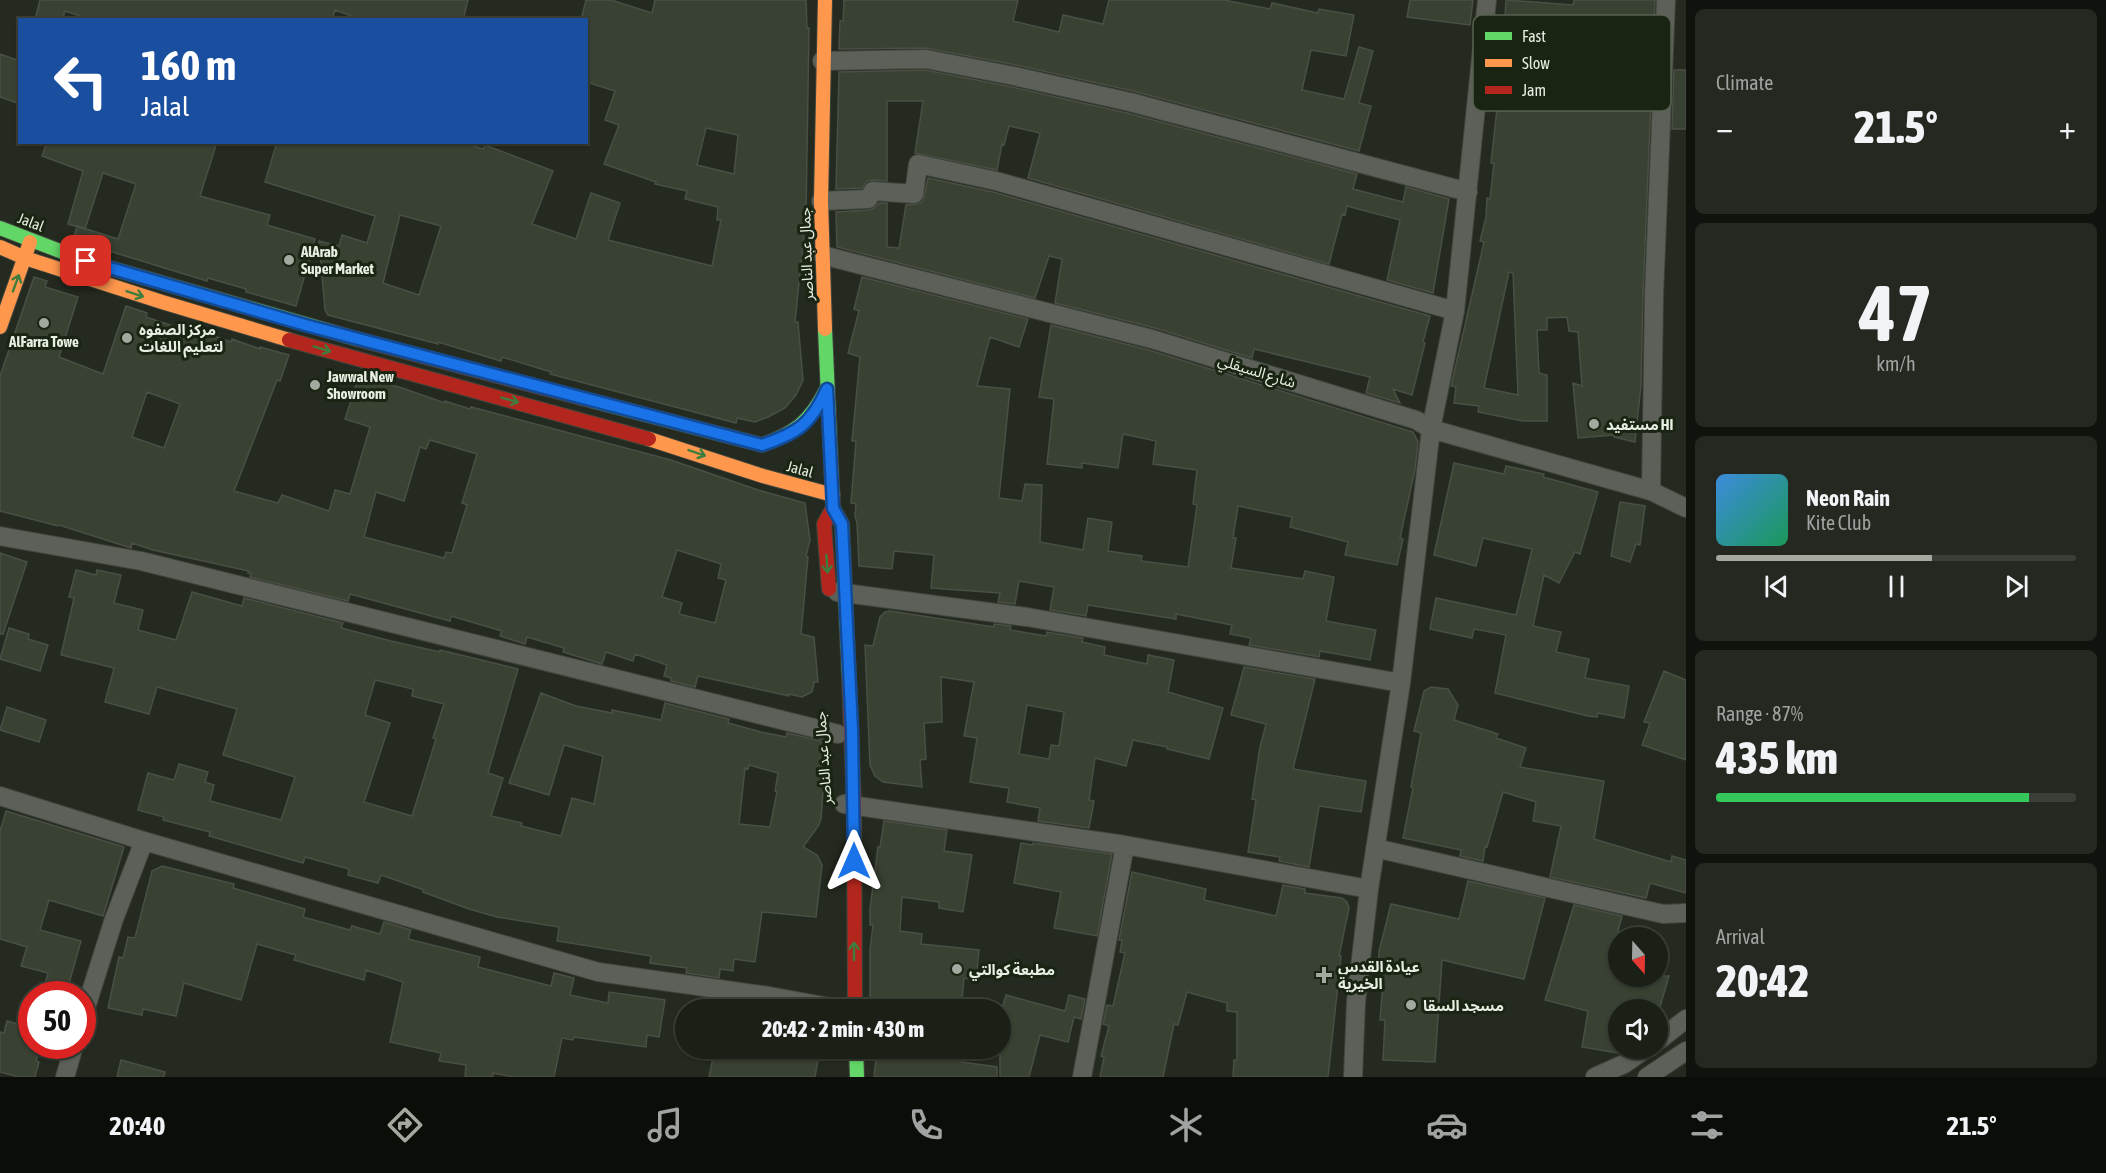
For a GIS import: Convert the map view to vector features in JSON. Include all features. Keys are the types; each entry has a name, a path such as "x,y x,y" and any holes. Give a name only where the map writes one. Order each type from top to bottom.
{"main road":[{"name":"جمال عبد الناصر","path":"825,0 821,201 833,501 824,524 835,596 849,805 855,999"},
{"name":"Jalal","path":"0,228 86,261 309,326 762,445 784,438 800,429 814,415 827,389"},
{"path":"4,253 14,233"},
{"path":"0,327 31,240"},
{"name":"Jalal","path":"4,253 357,360 664,443 833,501"},
{"name":"جمال عبد الناصر","path":"837,728 849,805 841,952"},
{"path":"856,1059 857,1077"}],"street":[{"path":"1486,15 1487,0"},
{"path":"1665,15 1666,0"},
{"path":"822,61 926,59 1014,76 1130,102 1468,192"},
{"path":"1353,1077 1356,1002 1369,889 1401,683 1431,429 1455,311 1476,111"},
{"path":"1651,490 1654,295 1661,111"},
{"path":"821,201 868,199 873,191 915,194 918,164 996,181 1455,311"},
{"name":"شارع السيقلي","path":"822,255 1152,339 1416,420 1431,429 1651,490 1686,508"},
{"path":"0,536 141,561 837,728"},
{"path":"835,596 1027,617 1401,683"},
{"path":"0,796 144,841 598,972 793,999"},
{"path":"849,805 1125,845 1369,889"},
{"path":"94,981 114,919 144,841"},
{"path":"1082,1077 1125,845"},
{"path":"1375,848 1663,914 1686,913"},
{"path":"1668,1033 1686,1019"},
{"path":"1647,1077 1686,1051"},
{"path":"65,1077 70,1059"},
{"path":"1595,1077 1631,1059"}],"building":[{"path":"40,0 468,0 464,18 357,18 335,10 333,18 86,18 65,11 63,18 36,18"},
{"path":"586,0 611,0 652,13 655,0 806,0 807,28 809,28 806,214 795,322 798,322 803,380 796,395 785,408 755,422 737,418 736,423 550,374 551,372 502,357 501,361 438,342 438,344 328,315 325,310 319,241 339,246 342,235 367,243 375,216 265,182 276,144 467,144 483,149 485,145 553,171 532,224 576,239 591,193 620,203 608,240 712,266 721,220 717,220 718,207 685,199 687,191 655,184 656,182 604,164 619,125 605,120 615,91 588,83 588,18 582,18","holes":["706,128 738,135 734,174 697,165","400,215 441,226 419,295 383,283"]},
{"path":"844,0 1018,0 1013,21 1059,32 1063,15 1103,24 1109,0 1224,0 1270,9 1272,3 1318,13 1319,9 1354,15 1346,56 1311,50 1302,90 1344,99 1359,47 1373,51 1359,103 1371,106 1359,151 1133,91 1016,65 926,48 839,49 840,21 843,21"},
{"path":"1410,0 1473,0 1470,25 1407,17"},
{"path":"1506,0 1573,5 1574,0 1655,0 1654,15 1505,15"},
{"path":"0,54 18,60 18,103 0,97"},
{"path":"925,70 1127,113 1357,174 1353,189 1403,202 1406,187 1449,199 1433,293 1387,280 1400,220 1347,206 1345,215 1342,214 1329,264 1028,178 1040,133 1009,126 1004,145 1002,144 997,170 915,153 923,101 887,101 887,181 873,180 867,181 862,188 836,189 839,72"},
{"path":"1674,70 1686,70 1686,129 1672,129"},
{"path":"1497,111 1650,111 1641,385 1635,442 1614,437 1614,435 1578,438 1573,383 1582,386 1578,332 1569,331 1567,317 1547,318 1547,330 1537,330 1539,373 1547,375 1547,421 1523,421 1478,412 1479,406 1454,403 1456,387 1451,386 1484,242 1480,241 1486,217 1487,198 1490,199 1494,163 1491,163","holes":["1509,272 1513,273 1518,395 1484,388"]},
{"path":"46,144 216,144 200,196 270,215 267,225 315,239 296,306 246,292 246,289 208,278 207,281 73,240 77,227 68,224 83,171 42,156","holes":["103,173 136,184 118,239 85,229"]},
{"path":"928,178 993,192 1430,316 1412,395 1393,389 1400,403 1366,393 1370,377 1254,349 1252,358 1155,328 1055,303 1062,259 1049,256 1035,298 837,247 836,212 869,210 879,203 887,203 887,247 899,248 906,205 923,201"},
{"path":"34,277 47,281 45,287 78,297 59,357 103,374 126,306 147,313 146,317 179,328 180,324 231,342 232,339 260,349 260,347 289,355 234,491 278,503 282,495 329,511 335,490 350,494 370,427 345,419 359,376 445,403 445,401 470,409 471,407 671,460 758,490 805,503 810,540 806,556 808,557 801,634 814,637 818,682 814,682 812,692 802,697 698,676 695,687 671,681 671,678 664,676 667,665 635,654 633,661 606,652 602,664 563,652 564,648 527,637 525,644 500,636 502,631 451,616 450,621 350,594 348,601 250,577 249,571 153,550 132,543 131,548 59,525 0,511 0,376","holes":["147,392 180,404 164,448 132,437","430,440 477,454 462,503 467,505 452,553 446,552 444,558 364,537 376,492 404,501 420,447 426,449","677,550 721,564 718,578 726,580 715,623 679,614 682,603 662,597"]},
{"path":"862,277 1028,319 1019,347 990,337 977,386 1010,389 999,498 1022,501 1025,484 1042,485 1040,542 1083,550 1088,518 1112,522 1108,551 1142,556 1141,561 1188,567 1197,505 1193,504 1197,470 1153,464 1156,441 1123,434 1118,468 1082,463 1082,468 1047,464 1054,399 1039,397 1051,325 1149,350 1413,432 1418,442 1415,470 1400,538 1403,539 1397,565 1345,555 1348,542 1290,527 1292,517 1238,506 1231,568 1303,579 1305,571 1334,577 1326,621 1376,630 1370,660 1320,651 1319,657 1249,645 1251,638 1230,634 1232,625 1176,614 1176,619 1088,605 1086,616 1050,610 1054,587 1019,581 1015,604 998,602 1000,593 931,588 934,555 894,551 892,569 859,566 856,504 851,503 856,441 852,441 860,357 848,353 859,311 854,309"},
{"path":"1454,463 1504,474 1506,466 1544,474 1543,477 1598,492 1580,554 1575,552 1559,583 1544,575 1533,626 1561,632 1556,652 1589,659 1585,678 1629,686 1624,718 1598,713 1597,717 1588,716 1495,693 1506,635 1474,629 1472,638 1430,629 1436,598 1516,615 1532,549 1483,538 1476,566 1434,555"},
{"path":"1620,502 1645,506 1640,545 1636,544 1630,562 1611,556"},
{"path":"0,553 27,562 3,634 0,634"},
{"path":"76,570 96,575 97,570 121,575 114,603 143,610 138,630 176,640 192,592 242,606 244,598 343,623 341,628 391,641 518,669 488,773 503,778 491,816 561,836 572,798 594,804 603,756 564,745 549,795 509,783 541,693 576,706 612,713 612,710 661,720 665,703 729,719 728,723 761,732 786,737 787,733 821,741 822,778 824,778 821,818 819,825 803,847 817,855 822,865 816,917 762,912 755,962 734,959 733,971 720,969 719,978 686,973 687,968 650,963 651,956 557,941 559,927 497,917 469,909 381,875 378,883 348,875 349,869 305,857 303,863 209,836 210,832 163,820 164,817 138,810 148,773 174,780 179,764 208,772 205,782 214,785 210,801 281,820 295,777 223,755 237,709 157,687 149,714 105,702 114,668 61,655 74,598 69,597","holes":["375,680 413,689 412,696 444,704 433,738 436,739 412,816 364,802 390,723 365,715","749,765 778,773 770,827 739,824 745,768 748,769"]},
{"path":"885,612 994,627 994,624 1011,626 1010,630 1046,636 1047,632 1083,638 1082,642 1105,647 1104,655 1147,664 1148,655 1174,660 1168,692 1223,708 1209,759 1133,740 1126,766 1095,758 1089,800 1094,801 1089,828 1038,821 1040,808 1007,802 1009,788 970,782 977,738 964,736 974,682 941,677 942,722 924,723 926,759 920,760 922,787 883,782 875,776 870,765 865,645 873,646 880,617","holes":["1027,705 1064,712 1059,746 1051,745 1049,759 1019,754"]},
{"path":"9,628 29,634 28,639 48,645 40,671 0,659"},
{"path":"1244,667 1315,679 1293,769 1366,781 1361,812 1319,806 1309,867 1279,861 1280,857 1248,852 1256,800 1252,799 1266,724 1231,715"},
{"path":"1664,671 1686,680 1686,760 1642,745 1650,723 1644,722"},
{"path":"1431,687 1448,689 1458,705 1454,720 1498,734 1496,738 1526,748 1520,767 1604,781 1594,839 1671,862 1672,856 1686,860 1686,893 1650,883 1646,898 1550,877 1561,826 1533,821 1536,802 1503,792 1487,847 1485,846 1483,861 1460,856 1461,850 1403,838 1421,733 1414,731 1424,691"},
{"path":"7,707 46,720 39,742 0,730"},
{"path":"6,811 124,847 103,916 49,900 40,930 81,941 70,981 46,981 48,973 21,966 27,947 0,939 0,831"},
{"path":"884,821 947,830 944,851 972,855 963,912 939,908 939,902 902,897 900,931 922,934 921,944 979,950 976,980 964,978 962,999 870,999 870,950 873,925 870,925 870,909 878,847 880,847"},
{"path":"1021,843 1112,854 1097,936 1054,928 1061,892 1014,883"},
{"path":"162,866 234,884 233,888 305,909 303,917 350,930 352,926 380,934 384,922 411,930 408,939 480,957 478,967 551,986 554,973 574,978 570,995 608,1003 609,992 665,1000 659,1037 647,1035 646,1047 574,1037 573,1040 562,1038 554,1077 513,1077 493,1073 493,1077 465,1077 466,1065 439,1061 441,1053 390,1042 403,982 366,970 364,980 294,960 296,955 257,944 241,1000 184,983 176,1016 143,1009 142,1015 108,1008 119,957 123,958 128,937 135,938 152,871"},
{"path":"1132,872 1206,889 1204,900 1276,916 1283,885 1305,889 1305,893 1342,898 1347,902 1349,908 1339,956 1341,956 1328,1077 1233,1077 1234,1060 1237,1060 1237,1012 1227,1011 1227,1003 1187,992 1178,1025 1174,1024 1163,1077 1100,1077 1104,1057 1101,1056 1109,1026 1103,1024 1107,1005 1113,1006 1125,953 1120,952 1122,940 1119,940"},
{"path":"1468,881 1545,898 1524,979 1442,960 1435,1062 1383,1060 1385,1020 1380,1020 1383,983 1377,983 1379,951 1391,904 1459,919"},
{"path":"1574,905 1622,916 1619,927 1608,927 1608,987 1666,987 1662,999 1608,999 1608,1051 1582,1047 1588,1011 1545,1000"},
{"path":"1006,995 1065,1011 1069,995 1085,999 1081,1019 1074,1017 1068,1042 1040,1035 1029,1077 1000,1077 1000,1059 1011,1059 1011,999 1005,999"},
{"path":"7,1021 18,1024 18,1059 37,1059 39,1062 35,1077 19,1077 0,1072 0,1032 4,1033"},
{"path":"713,1059 818,1059 815,1077 709,1077"},
{"path":"876,1059 962,1059 962,1062 997,1067 997,1077 874,1077"},
{"path":"121,1060 165,1072 164,1077 117,1077"}],"traffic: fast":[{"path":"0,228 86,261 357,339"},
{"path":"825,329 833,508 842,524 849,677"},
{"path":"593,401 762,445 784,436 800,425 814,410 826,390"},
{"path":"856,1059 857,1077"}],"traffic: slow":[{"path":"825,0 821,201 825,329"},
{"path":"0,327 30,242"},
{"path":"0,247 25,258 289,340"},
{"path":"649,439 763,476 833,495"}],"traffic: jam":[{"path":"357,339 593,401"},
{"path":"289,340 649,439"},
{"path":"829,589 824,524 833,508"},
{"path":"849,677 854,805 855,999"}],"place":[{"name":"AlArab Super Market","path":"289,260"},
{"name":"AlFarra Towe","path":"44,323"},
{"name":"مركز الصفوه لتعليم اللغات","path":"127,338"},
{"name":"Jawwal New Showroom","path":"315,385"},
{"name":"مستفيد HI","path":"1594,424"},
{"name":"مطبعة كوالتي","path":"957,969"},
{"name":"عيادة القدس الخيرية","path":"1324,975"},
{"name":"مسجد السقا","path":"1411,1005"}],"route":[{"path":"86,261 309,326 762,445 784,438 800,429 814,415 827,389 833,508 842,524 852,730 854,861"}]}
